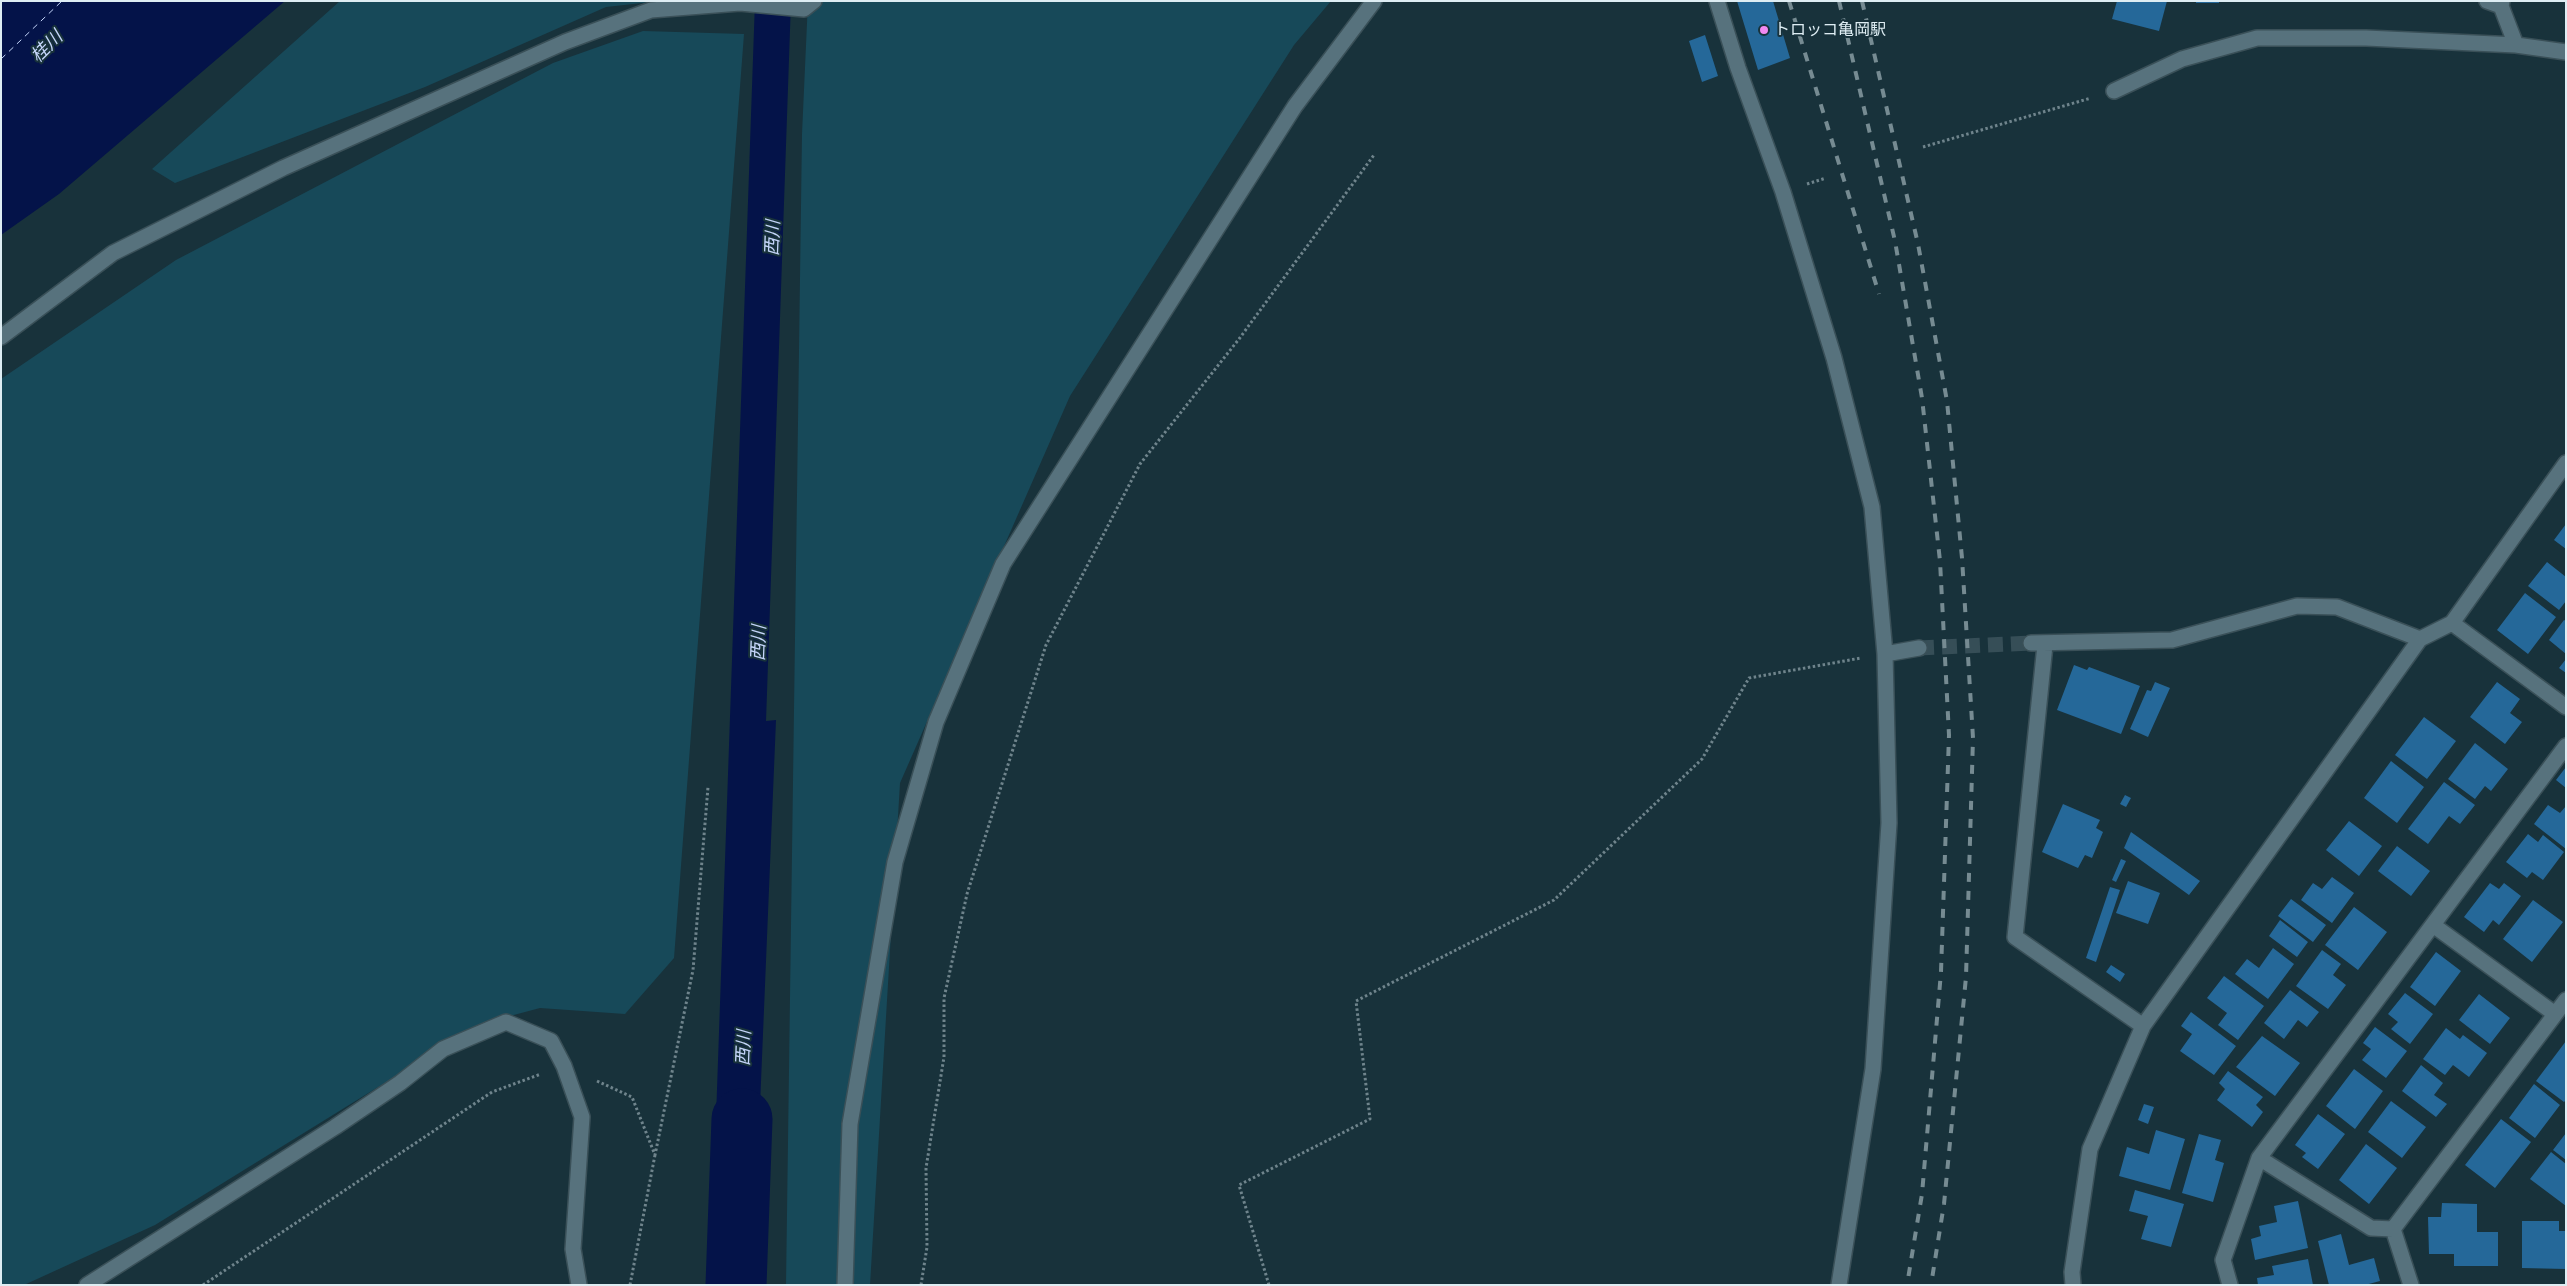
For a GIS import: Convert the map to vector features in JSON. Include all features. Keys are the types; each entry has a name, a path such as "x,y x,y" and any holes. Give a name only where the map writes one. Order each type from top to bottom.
{"street":[{"path":"844,1285 850,1124 895,862 936,722 1003,564 1294,106 1374,1"},
{"path":"1717,1 1738,68 1783,192 1834,358 1872,507 1885,654 1889,823 1873,1069 1840,1285"},
{"path":"2487,1 2502,4 2516,45"},
{"path":"1,337 113,253 292,164 565,42 651,10 740,3 809,5"},
{"path":"2114,91 2182,59 2257,38 2366,38 2516,45 2566,52"},
{"path":"2073,1285 2072,1272 2090,1149 2143,1026 2420,639 2452,623 2566,463"},
{"path":"2143,1026 2015,937 2038,644 2172,640 2297,606 2337,607 2420,639"},
{"path":"2452,623 2566,707"},
{"path":"1885,654 1919,648"},
{"path":"2230,1285 2224,1260 2259,1158 2566,746"},
{"path":"2433,925 2555,1014"},
{"path":"2393,1229 2566,1000"},
{"path":"87,1285 335,1127 400,1083 443,1049 506,1022 551,1041 564,1066 582,1117 573,1249 579,1285"},
{"path":"2259,1158 2372,1228 2393,1229"},
{"path":"2393,1229 2411,1285"}],"path":[{"path":"1924,147 2114,91"},
{"path":"921,1285 927,1247 926,1168 944,1057 944,998 967,894 1046,645 1140,464 1240,339 1374,155"},
{"path":"1269,1285 1239,1185 1370,1120 1356,1001 1554,900 1702,759 1749,678 1885,654"},
{"path":"630,1285 693,970 708,787"},
{"path":"203,1285 492,1092 564,1066 632,1097 655,1156"}],"shaded area":[{"path":"340,1 660,1 606,7 425,87 175,183 152,169"},
{"path":"808,1 1331,1 1294,45 1070,396 900,783 870,1285 786,1285 802,134"},
{"path":"643,31 744,34 674,958 625,1014 540,1008 480,1024 155,1225 24,1285 1,1285 1,379 176,260 553,63"}],"water":[{"name":"桂川","path":"1,1 285,1 59,194 1,235"},
{"path":"755,1 791,1 766,721 776,720 756,1202 713,1204"}],"building":[{"name":"トロッコ亀岡駅","path":"1737,1 1773,1 1790,58 1758,70"},
{"path":"2117,1 2167,1 2159,31 2112,19"},
{"path":"2196,1 2219,1 2219,3 2196,3"},
{"path":"1705,35 1718,76 1702,82 1689,41"},
{"path":"2566,524 2566,549 2554,540"},
{"path":"2547,562 2566,577 2566,601 2559,610 2528,586"},
{"path":"2525,593 2556,617 2528,654 2497,630"},
{"path":"2564,620 2566,621 2566,654 2549,640"},
{"path":"2566,659 2566,673 2559,668"},
{"path":"2074,665 2087,670 2089,667 2140,686 2121,734 2057,710"},
{"path":"2155,682 2170,688 2148,737 2130,729 2147,690 2151,691"},
{"path":"2497,682 2520,699 2510,713 2522,722 2505,744 2470,717"},
{"path":"2424,717 2456,741 2427,779 2395,755"},
{"path":"2475,743 2508,769 2491,791 2485,786 2475,799 2448,779"},
{"path":"2391,761 2424,787 2397,823 2364,798"},
{"path":"2566,767 2566,788 2556,780"},
{"path":"2444,782 2475,805 2460,824 2449,816 2428,844 2408,829"},
{"path":"2125,795 2131,798 2126,807 2120,804"},
{"path":"2063,804 2100,820 2096,828 2103,832 2092,858 2085,855 2078,868 2042,852"},
{"path":"2548,805 2560,813 2566,806 2566,849 2534,824"},
{"path":"2349,821 2382,846 2359,876 2326,850"},
{"path":"2131,832 2200,881 2189,895 2124,848"},
{"path":"2528,834 2538,842 2543,835 2564,852 2543,880 2532,872 2527,878 2506,862"},
{"path":"2397,846 2430,871 2411,896 2378,871"},
{"path":"2121,859 2126,861 2116,882 2112,880"},
{"path":"2332,877 2354,893 2332,923 2301,900 2313,883 2322,889"},
{"path":"2128,881 2160,893 2148,924 2116,913"},
{"path":"2490,883 2499,889 2504,883 2521,896 2499,925 2493,920 2484,932 2464,917"},
{"path":"2110,887 2120,890 2096,962 2086,958"},
{"path":"2291,899 2326,925 2313,942 2278,916"},
{"path":"2533,900 2563,922 2532,962 2503,939"},
{"path":"2354,907 2387,932 2358,970 2325,945"},
{"path":"2280,920 2308,942 2297,957 2269,936"},
{"path":"2273,948 2294,964 2268,999 2235,974 2247,959 2259,968"},
{"path":"2322,950 2341,964 2333,975 2346,985 2328,1009 2296,986"},
{"path":"2436,952 2461,971 2435,1006 2410,987"},
{"path":"2111,965 2125,974 2120,982 2106,972"},
{"path":"2224,976 2264,1006 2238,1040 2218,1025 2227,1013 2207,998"},
{"path":"2290,990 2319,1012 2307,1027 2298,1020 2284,1039 2264,1023"},
{"path":"2405,993 2433,1014 2410,1044 2391,1029 2398,1022 2388,1014"},
{"path":"2479,994 2510,1018 2490,1044 2459,1020"},
{"path":"2191,1012 2236,1046 2214,1075 2180,1051 2192,1034 2181,1026"},
{"path":"2375,1027 2407,1051 2386,1078 2362,1060 2371,1049 2363,1043"},
{"path":"2446,1028 2460,1039 2463,1035 2487,1053 2469,1077 2453,1065 2445,1075 2423,1059"},
{"path":"2262,1036 2300,1063 2275,1096 2236,1067"},
{"path":"2566,1041 2566,1100 2564,1102 2536,1081"},
{"path":"2421,1065 2443,1083 2434,1095 2447,1104 2436,1117 2402,1091"},
{"path":"2354,1069 2383,1091 2355,1129 2326,1106"},
{"path":"2228,1071 2263,1097 2256,1105 2263,1112 2252,1127 2217,1100 2225,1089 2219,1083"},
{"path":"2534,1084 2560,1105 2535,1138 2509,1118"},
{"path":"2391,1101 2426,1127 2402,1158 2368,1132"},
{"path":"2144,1104 2154,1107 2148,1124 2138,1120"},
{"path":"2318,1114 2345,1134 2318,1169 2302,1157 2306,1153 2295,1145"},
{"path":"2501,1119 2531,1142 2495,1188 2465,1165"},
{"path":"2156,1130 2185,1139 2170,1190 2119,1176 2127,1147 2149,1154"},
{"path":"2566,1133 2566,1160 2553,1150"},
{"path":"2199,1134 2221,1140 2215,1160 2224,1163 2213,1202 2182,1193"},
{"path":"2366,1144 2397,1168 2369,1204 2339,1180"},
{"path":"2551,1152 2566,1164 2566,1206 2530,1179"},
{"path":"2135,1190 2184,1204 2171,1247 2141,1239 2148,1216 2129,1211"},
{"path":"2298,1201 2308,1248 2255,1260 2251,1239 2261,1236 2259,1226 2277,1222 2274,1206"},
{"path":"2442,1203 2477,1204 2477,1232 2498,1232 2498,1266 2454,1266 2454,1254 2429,1254 2428,1217 2441,1217"},
{"path":"2522,1221 2559,1221 2559,1231 2566,1231 2566,1269 2522,1268"},
{"path":"2341,1234 2349,1265 2374,1258 2380,1281 2365,1285 2329,1285 2318,1241"},
{"path":"2308,1259 2313,1285 2258,1285 2257,1278 2274,1275 2272,1266"}],"waterway":[{"name":"西川","path":"736,1285 742,1119"}],"ferry route":[{"path":"1,59 62,1"}],"tunnel":[{"path":"1919,648 2031,643"}],"railway":[{"path":"1789,1 1879,294"},
{"path":"1839,1 1895,241 1922,398 1940,561 1949,735 1941,972 1922,1194 1907,1285"},
{"path":"1862,1 1918,244 1947,401 1962,558 1973,738 1966,977 1944,1204 1931,1285"}],"place":[{"name":"トロッコ亀岡駅","path":"1764,30"}]}
